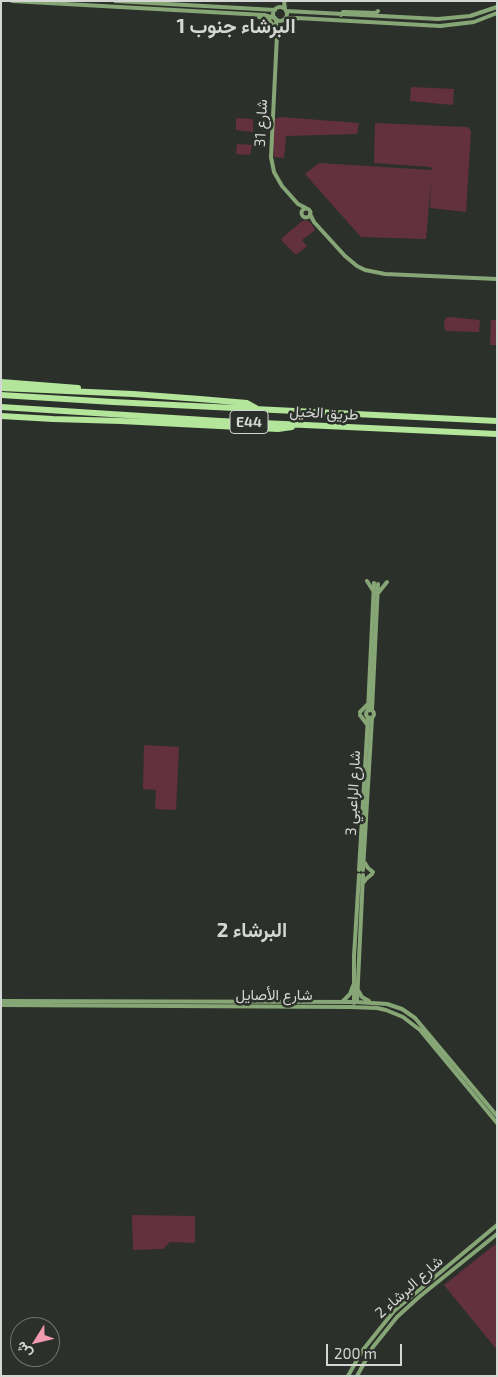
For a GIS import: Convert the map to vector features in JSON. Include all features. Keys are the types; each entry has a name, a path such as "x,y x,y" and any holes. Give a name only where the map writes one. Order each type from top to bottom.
{"highway":[{"path":"2,386 243,403 257,409"},
{"name":"طريق الخيل","path":"1,395 87,401 497,420"},
{"name":"طريق الخيل","path":"1,407 298,425 497,434"},
{"path":"1,417 278,429 298,425"}],"street":[{"path":"12,1 264,15 284,20 297,18 440,26 474,22 497,14"},
{"path":"115,1 257,10 275,10 280,7 285,10 340,15 448,19 470,16 497,7"},
{"path":"275,19 273,14 278,1"},
{"path":"284,1 287,16 284,20"},
{"path":"143,9 144,5 161,4"},
{"path":"340,15 343,12 376,14 378,11"},
{"path":"255,15 269,20 276,29"},
{"name":"شارع 31","path":"275,19 277,35 272,165 278,179 298,204 301,212"},
{"name":"شارع 31","path":"277,35 284,20"},
{"name":"شارع 31","path":"298,204 306,208"},
{"path":"314,222 302,215 301,212 306,208 309,210 314,222 348,260 365,270 385,274 497,278"},
{"path":"306,218 310,214"},
{"path":"367,582 376,593"},
{"path":"370,718 374,714 370,710 369,702 376,593 387,582"},
{"path":"370,710 376,584"},
{"path":"367,726 360,713 369,702"},
{"name":"شارع الراعبي 3","path":"356,1004 354,982 367,726 370,718"},
{"name":"شارع الراعبي 3","path":"356,1004 370,718"},
{"path":"362,886 373,873 364,861"},
{"path":"342,1002 350,994 354,982"},
{"path":"358,990 362,997 371,1002"},
{"path":"42,997 46,1001"},
{"path":"86,1001 92,998"},
{"name":"شارع الأصايل","path":"1,1001 248,1000 342,1002 386,1010 414,1024 497,1123"},
{"name":"شارع الأصايل","path":"1,1005 259,1008 320,1008 371,1002 392,1005 415,1018 470,1081 497,1116"},
{"name":"شارع البرشاء 2","path":"348,1376 362,1351 394,1312 497,1225"},
{"name":"شارع البرشاء 2","path":"357,1376 383,1332 402,1312 442,1277 497,1234"},
{"path":"367,1357 373,1355"}],"shaded area":[{"path":"411,87 454,89 453,105 410,101"},
{"path":"280,117 359,123 357,134 286,136 284,158 274,157 274,119"},
{"path":"236,119 253,119 253,132 236,130"},
{"path":"375,123 469,128 471,131 466,212 430,208 431,180 426,239 361,237 305,174 319,163 432,170 431,167 374,163"},
{"path":"237,144 252,145 250,155 236,154"},
{"path":"305,220 310,222 315,230 302,240 307,246 296,255 282,241 282,238"},
{"path":"446,318 480,320 479,332 445,331 444,322"},
{"path":"491,320 497,320 497,345 490,345"},
{"path":"144,745 179,747 176,810 155,809 156,790 143,789"},
{"path":"132,1215 195,1216 195,1243 170,1242 163,1249 133,1250"},
{"path":"497,1243 497,1350 444,1285"}],"district":[{"name":"البرشاء جنوب 1","path":"236,26"},
{"name":"البرشاء 2","path":"252,930"}]}
